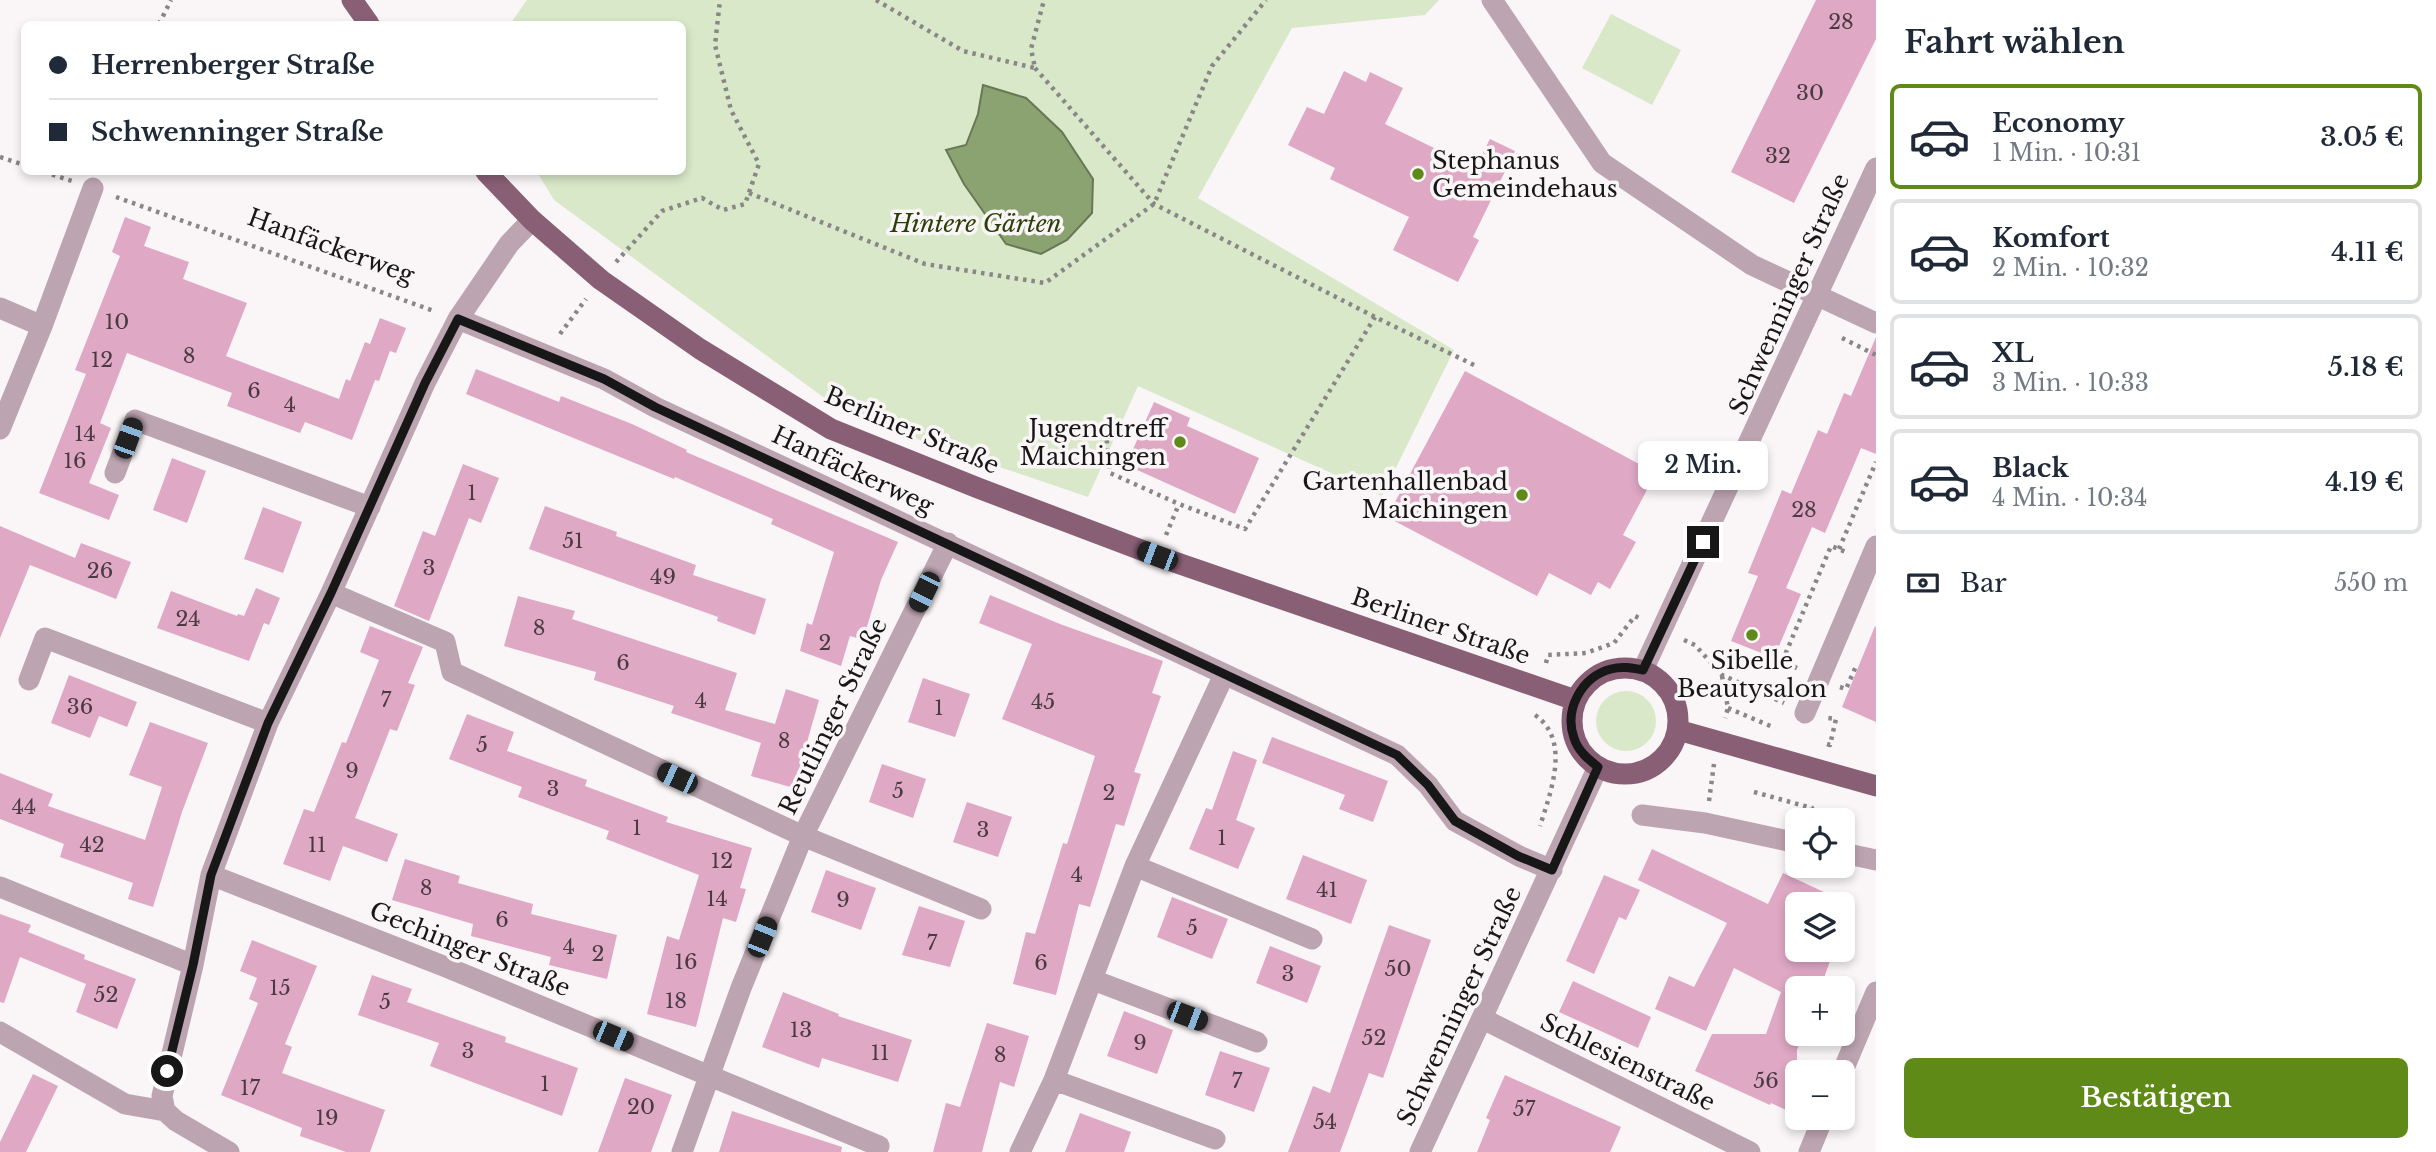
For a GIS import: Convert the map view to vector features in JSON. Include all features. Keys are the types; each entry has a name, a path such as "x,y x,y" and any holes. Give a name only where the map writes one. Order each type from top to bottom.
{"main road":[{"path":"352,0 367,21"},
{"name":"Berliner Straße","path":"489,175 532,220 601,280 701,349 831,429 1157,556 1575,700"},
{"path":"1627,667 1643,670 1667,688 1675,701 1678,730 1672,746 1662,760 1648,769 1632,774 1614,773 1598,767 1583,755 1574,738 1571,719 1575,700 1583,686 1596,675 1627,667"},
{"path":"1678,730 1876,786"}],"street":[{"path":"1492,0 1602,163 1752,265 1876,323"},
{"name":"Schwenninger Straße","path":"1643,670 1876,168"},
{"path":"0,429 42,326 93,188"},
{"path":"165,1111 162,1096 211,875 268,723 331,593 425,383 458,319 509,244 532,220"},
{"path":"0,308 42,326"},
{"name":"Hanfäckerweg","path":"458,319 604,379 655,407 1397,755 1428,785 1455,821 1518,856 1552,870"},
{"path":"115,473 135,420 370,507"},
{"name":"Reutlinger Straße","path":"681,1152 708,1075 803,836 948,544"},
{"path":"1805,712 1876,546"},
{"path":"331,593 446,642 452,672 803,836"},
{"path":"29,680 45,638 268,723"},
{"path":"1020,1152 1054,1080 1135,866 1224,675"},
{"name":"Schwenninger Straße","path":"1420,1152 1598,767"},
{"path":"1642,815 1705,823 1785,840"},
{"name":"Reutlinger Straße","path":"803,836 981,909"},
{"path":"1855,856 1876,860"},
{"path":"1135,866 1312,939"},
{"name":"Gechinger Straße","path":"211,875 446,967 708,1075"},
{"path":"0,887 193,965"},
{"path":"1093,981 1257,1042"},
{"path":"1850,1060 1868,1032 1876,992"},
{"name":"Schlesienstraße","path":"1483,1019 1750,1152"},
{"path":"0,1032 125,1104 165,1111 176,1121 229,1152"},
{"path":"708,1075 880,1146"},
{"path":"1054,1080 1215,1139"},
{"path":"1809,1152 1818,1130"}],"path":[{"path":"160,21 171,0"},
{"path":"549,356 556,338 601,280 662,211 702,198 723,211 745,204 759,164 731,110 715,45 720,0"},
{"path":"876,0 963,51 1035,68"},
{"path":"1044,0 1031,49 1035,68 1154,204 1476,366"},
{"path":"749,193 925,264 1045,282 1154,204 1212,66 1266,0"},
{"path":"0,156 21,164"},
{"name":"Hanfäckerweg","path":"53,175 458,319"},
{"path":"1105,422 1110,473 1179,504 1245,529 1375,317"},
{"path":"1839,549 1876,462"},
{"path":"1696,645 1722,675 1805,712"},
{"path":"1728,708 1772,727"},
{"path":"1754,792 1812,808"}],"green space":[{"name":"Hintere Gärten","path":"527,0 1439,0 1425,15 1292,28 1198,198 1454,350 1382,496 1138,386 1088,497 849,416 554,200 539,175 686,175 686,21 512,21"},
{"path":"1611,14 1681,50 1652,105 1582,68"},
{"path":"1626,691 1643,696 1651,704 1656,721 1651,738 1643,746 1626,751 1609,746 1601,738 1596,721 1601,704 1609,696"}],"shaded area":[{"path":"983,85 1026,98 1062,132 1093,179 1092,213 1067,240 1041,254 1006,244 964,184 946,150 966,145 978,114"}],"building":[{"path":"1816,0 1876,0 1876,39 1794,203 1731,172"},
{"name":"Stephanus Gemeindehaus","path":"1344,71 1366,82 1370,72 1403,88 1385,124 1475,168 1490,139 1515,151 1473,237 1479,240 1458,282 1393,250 1409,217 1330,179 1335,168 1288,145 1307,107 1324,114"},
{"path":"125,217 151,227 144,246 189,262 183,279 247,303 226,356 339,399 346,379 350,381 365,342 370,344 380,318 406,328 396,353 390,351 379,381 375,380 352,440 305,422 300,433 227,406 232,393 127,353 100,423 111,428 89,483 119,495 109,520 39,493 86,374 75,370 120,256 112,252"},
{"path":"1876,337 1876,454 1861,448 1825,533 1812,527 1786,588 1801,594 1774,658 1731,641 1758,576 1748,573 1782,490 1791,494 1818,430 1827,434 1844,393 1851,396"},
{"path":"476,369 559,402 561,396 632,424 687,450 686,452 898,542 881,580 863,640 850,636 841,666 800,651 807,623 812,625 834,552 771,524 773,519 466,394"},
{"name":"Gartenhallenbad Maichingen","path":"1465,371 1656,473 1623,535 1636,542 1610,589 1598,582 1591,595 1549,573 1537,596 1387,517"},
{"name":"Jugendtreff Maichingen","path":"1154,402 1190,418 1187,426 1259,458 1235,514 1126,465"},
{"path":"172,458 206,471 187,523 153,510"},
{"path":"463,464 499,478 481,523 469,518 429,621 394,606 423,531 435,536"},
{"path":"545,506 617,532 616,536 696,565 693,575 766,599 755,635 717,621 718,617 529,549"},
{"path":"263,507 302,522 283,573 244,559"},
{"path":"0,526 75,558 81,543 131,562 116,599 30,565 0,638"},
{"path":"256,588 280,598 269,625 264,623 249,661 157,628 171,591 237,616 244,616"},
{"path":"990,595 1060,624 1163,661 1152,693 1161,696 1134,772 1141,774 1124,826 1116,824 1090,907 1079,904 1056,995 1013,984 1026,932 1035,934 1063,843 1067,844 1095,756 1002,719 1032,644 979,623"},
{"path":"518,596 575,611 572,619 737,673 725,710 775,724 786,689 819,700 794,788 751,776 761,743 671,713 674,706 594,680 596,672 504,646"},
{"path":"370,626 423,647 408,683 415,685 397,731 390,729 355,818 398,834 387,862 343,846 330,881 283,864 304,809 314,812 342,742 346,743 379,660 360,652"},
{"path":"1876,627 1876,722 1842,707"},
{"path":"69,675 137,702 127,727 99,716 90,738 51,723"},
{"path":"923,678 970,694 955,737 908,722"},
{"path":"467,714 514,732 507,751 587,780 585,786 668,817 666,822 752,848 740,888 746,889 736,922 723,918 696,1027 647,1014 667,936 679,940 699,875 606,839 609,831 518,797 522,787 449,759"},
{"path":"150,722 208,743 182,812 153,907 128,899 133,883 60,857 64,844 0,819 0,773 53,794 48,806 145,840 162,787 129,775"},
{"path":"1272,737 1388,781 1373,822 1339,809 1345,795 1262,763"},
{"path":"1233,751 1257,760 1236,820 1255,828 1238,869 1189,849 1206,808 1212,810"},
{"path":"882,764 926,779 913,818 869,802"},
{"path":"967,802 1012,817 998,857 953,842"},
{"path":"1652,849 1768,904 1783,873 1785,878 1794,878 1824,892 1785,892 1785,962 1830,962 1825,976 1785,976 1785,1046 1798,1046 1797,1060 1785,1060 1785,1110 1695,1071 1712,1034 1766,1034 1781,992 1734,968 1706,1031 1655,1009 1669,976 1694,987 1727,923 1638,880"},
{"path":"1303,855 1367,880 1351,924 1286,899"},
{"path":"405,859 460,876 458,883 533,904 531,914 617,935 607,979 549,965 551,957 471,936 473,924 392,900"},
{"path":"826,870 876,888 861,930 811,912"},
{"path":"1604,875 1640,890 1626,920 1619,917 1594,974 1566,961"},
{"path":"1172,897 1228,919 1212,959 1157,937"},
{"path":"919,906 965,921 950,967 902,955"},
{"path":"0,914 31,925 28,932 85,955 84,959 136,979 117,1029 76,1012 86,984 20,957 4,1003 0,1002"},
{"path":"1389,925 1431,940 1383,1078 1369,1073 1340,1152 1288,1152 1313,1086 1330,1093"},
{"path":"252,940 317,966 285,1044 292,1047 282,1073 385,1110 370,1152 346,1152 300,1136 302,1128 221,1095 258,1003 249,999 257,978 240,971"},
{"path":"1270,946 1321,966 1307,1003 1256,983"},
{"path":"372,975 412,989 407,1002 506,1037 505,1042 578,1068 562,1116 430,1066 439,1043 358,1015"},
{"path":"1573,981 1651,1017 1638,1048 1559,1012"},
{"path":"783,992 839,1014 838,1016 912,1040 898,1082 822,1058 819,1068 762,1047"},
{"path":"1124,1011 1173,1030 1157,1074 1107,1056"},
{"path":"987,1023 1029,1036 1014,1087 1000,1082 982,1152 933,1152 946,1103 960,1107"},
{"path":"1220,1051 1270,1068 1254,1112 1205,1095"},
{"path":"33,1074 58,1086 26,1152 0,1152 0,1142"},
{"path":"1505,1075 1621,1127 1610,1152 1477,1152 1490,1120 1486,1118"},
{"path":"625,1078 672,1095 651,1152 598,1152"},
{"path":"732,1111 842,1147 841,1152 719,1152"},
{"path":"1080,1113 1131,1132 1124,1152 1065,1152"}],"place":[{"name":"Stephanus Gemeindehaus","path":"1418,174"},
{"name":"Jugendtreff Maichingen","path":"1180,442"},
{"name":"Gartenhallenbad Maichingen","path":"1522,495"},
{"name":"Sibelle Beautysalon","path":"1752,635"}],"route":[{"path":"167,1071 193,965 211,875 268,723 331,593 425,383 458,319 604,379 655,407 1397,755 1428,785 1455,821 1518,856 1552,870 1598,767 1583,755 1574,738 1571,719 1575,700 1583,686 1596,675 1627,667 1643,670 1703,542"}]}
